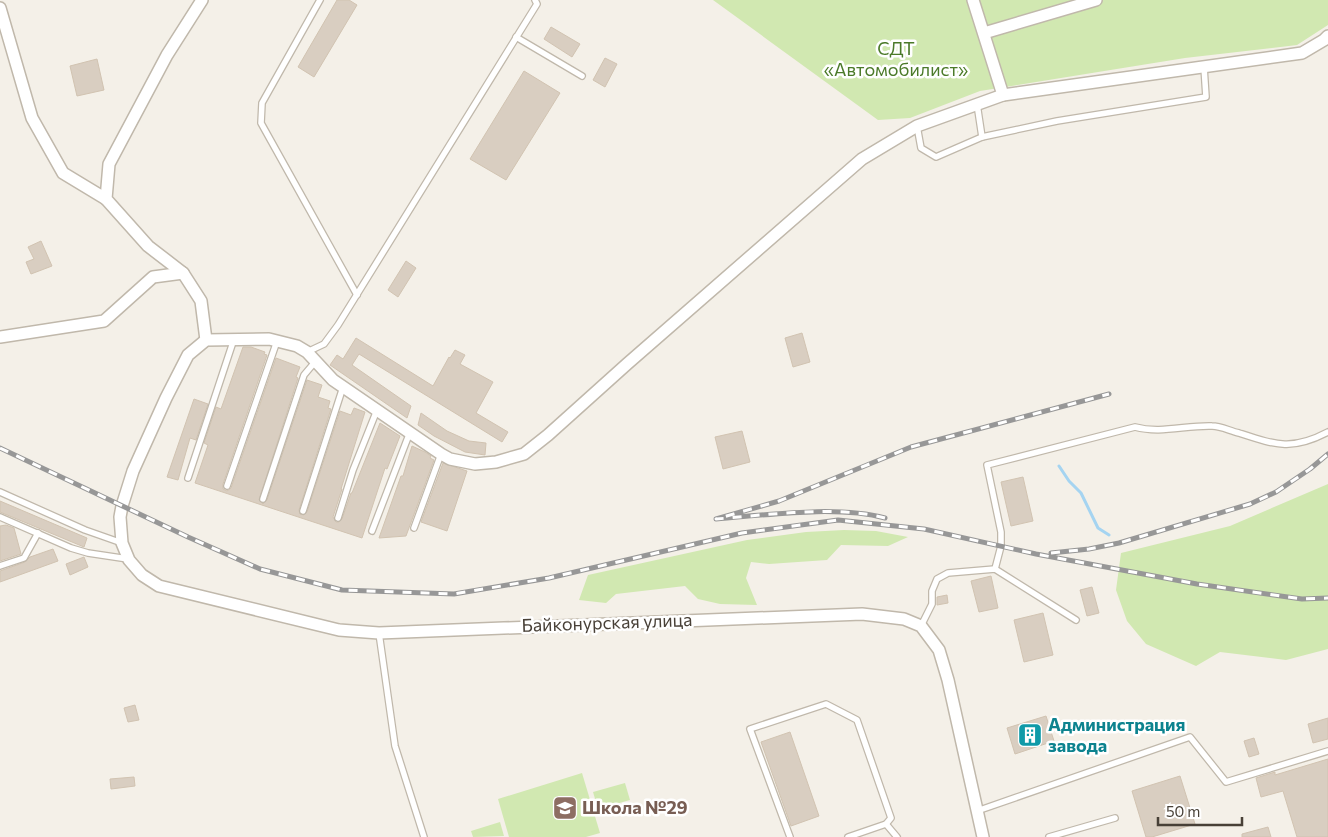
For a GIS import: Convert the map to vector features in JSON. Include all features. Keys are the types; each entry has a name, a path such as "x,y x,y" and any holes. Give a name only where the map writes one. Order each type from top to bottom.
{"street":[{"path":"106,199 109,164 167,55 202,0"},
{"path":"973,0 1002,95"},
{"path":"984,33 1096,0"},
{"path":"0,8 32,118 63,172 106,199 148,246 183,273 201,301 206,340 269,339 297,346 307,352 333,380 441,454 475,464 496,462 524,454 548,436 627,364 862,159 917,126 1002,95 1302,53 1328,36"},
{"path":"0,337 104,321 153,276 183,273"},
{"name":"Байконурская улица","path":"206,340 188,355 166,398 133,471 120,517 122,542 129,560 142,575 159,586 339,630 379,633 862,614 904,619 921,626"},
{"path":"921,626 939,650 948,680 984,837"}],"lane":[{"path":"320,0 262,103 261,123 357,295"},
{"path":"307,352 324,344 338,325 537,4 535,0"},
{"path":"516,37 582,76"},
{"path":"917,126 921,148 936,157 982,137 1057,121 1206,97 1204,67"},
{"path":"977,104 982,137"},
{"path":"188,478 234,339"},
{"path":"227,486 277,341"},
{"path":"263,498 304,375 316,362"},
{"path":"303,511 343,387"},
{"path":"338,518 353,470 377,410"},
{"path":"995,569 1001,546 1001,532 987,465 1135,427 1149,431 1215,426 1270,443 1288,445 1312,440 1328,432"},
{"path":"372,531 410,432"},
{"path":"414,528 441,454"},
{"path":"0,492 85,530 122,542"},
{"path":"0,517 72,548 88,553 129,560"},
{"path":"0,566 24,558 38,533"},
{"path":"921,626 932,604 932,590 937,579 948,573 995,569 1076,620"},
{"path":"379,633 395,746 424,837"},
{"path":"790,837 750,729 826,704 857,720 891,818 886,824 848,837"},
{"path":"977,811 1190,737 1226,782 1328,750"},
{"path":"1049,837 1115,818"},
{"path":"886,824 897,837"}],"green space":[{"name":"СДТ «Автомобилист»","path":"713,0 1328,0 1328,25 1297,45 1185,58 980,91 910,118 878,120"},
{"path":"1328,484 1328,649 1286,660 1220,652 1196,666 1146,644 1127,621 1116,590 1121,553 1230,526"},
{"path":"876,531 908,537 888,546 841,545 827,560 769,564 751,562 746,578 757,605 720,604 698,599 685,586 616,594 606,603 579,600 588,575 747,540 806,532"},
{"path":"582,773 600,833 586,837 509,837 498,799"},
{"path":"625,783 630,800 598,809 593,792"},
{"path":"500,822 504,836 473,837 471,831"}],"building":[{"path":"337,0 349,0 357,5 314,77 298,67"},
{"path":"551,27 580,44 572,57 544,39"},
{"path":"605,58 617,64 605,87 593,80"},
{"path":"97,59 104,90 77,96 70,66"},
{"path":"524,71 560,93 506,180 470,159"},
{"path":"41,241 52,266 31,274 26,262 34,259 28,247"},
{"path":"406,261 416,268 398,297 388,290"},
{"path":"802,333 810,362 793,367 785,338"},
{"path":"356,338 433,386 455,350 465,355 460,364 493,382 476,413 508,432 502,442 359,354 352,365 411,406 407,418 330,365 337,355 343,359"},
{"path":"243,347 251,347 265,352 264,354 267,355 223,484 223,489 227,491 231,488 276,358 300,367 259,500 263,504 267,500 307,380 322,385 318,397 330,401 328,408 331,409 299,510 300,514 304,515 307,512 340,411 351,415 354,408 365,412 333,517 336,522 342,519 380,423 400,436 387,469 385,468 362,538 195,483 208,445 204,443 216,407 221,409"},
{"path":"194,399 208,404 196,440 190,438 178,480 167,477"},
{"path":"421,413 447,431 469,441 486,443 485,455 465,452 434,436 418,425"},
{"path":"742,431 750,462 723,469 715,437"},
{"path":"412,446 425,452 434,460 406,536 379,538 401,476 403,476"},
{"path":"443,463 467,471 447,531 421,522"},
{"path":"1023,477 1033,521 1011,526 1001,482"},
{"path":"0,501 87,538 84,547 0,512"},
{"path":"6,525 14,528 21,554 0,561 0,526"},
{"path":"53,549 58,561 0,582 0,571"},
{"path":"84,557 88,567 70,575 66,564"},
{"path":"991,576 998,608 979,612 971,581"},
{"path":"1092,587 1099,613 1087,616 1080,590"},
{"path":"947,595 948,603 937,605 937,597"},
{"path":"1043,613 1053,655 1024,662 1014,620"},
{"path":"135,705 139,720 128,722 124,708"},
{"name":"Администрация завода","path":"1046,716 1054,741 1015,754 1007,728"},
{"path":"1328,718 1328,739 1313,743 1308,724"},
{"path":"790,732 819,816 791,826 761,742"},
{"path":"1254,738 1259,754 1249,757 1244,741"},
{"path":"1328,759 1328,837 1297,837 1283,791 1261,797 1256,778 1275,772 1275,775"},
{"path":"1180,776 1195,824 1152,837 1146,837 1132,791"},
{"path":"134,777 135,786 111,789 110,779"},
{"path":"1268,827 1271,837 1242,837 1242,834"}],"waterway":[{"path":"1059,466 1069,481 1081,493 1098,528 1109,535"}],"railway":[{"path":"885,518 846,512 802,512 716,519 779,501 911,447 1109,394"},
{"path":"0,448 260,569 342,590 454,594 549,578 742,533 838,520 924,529 1036,554 1197,584 1302,599 1328,598"},
{"path":"1051,553 1089,549 1119,543 1250,504 1276,492 1328,454"}],"place":[{"name":"Администрация завода","path":"1030,735"},
{"name":"Школа №29","path":"565,808"}]}
